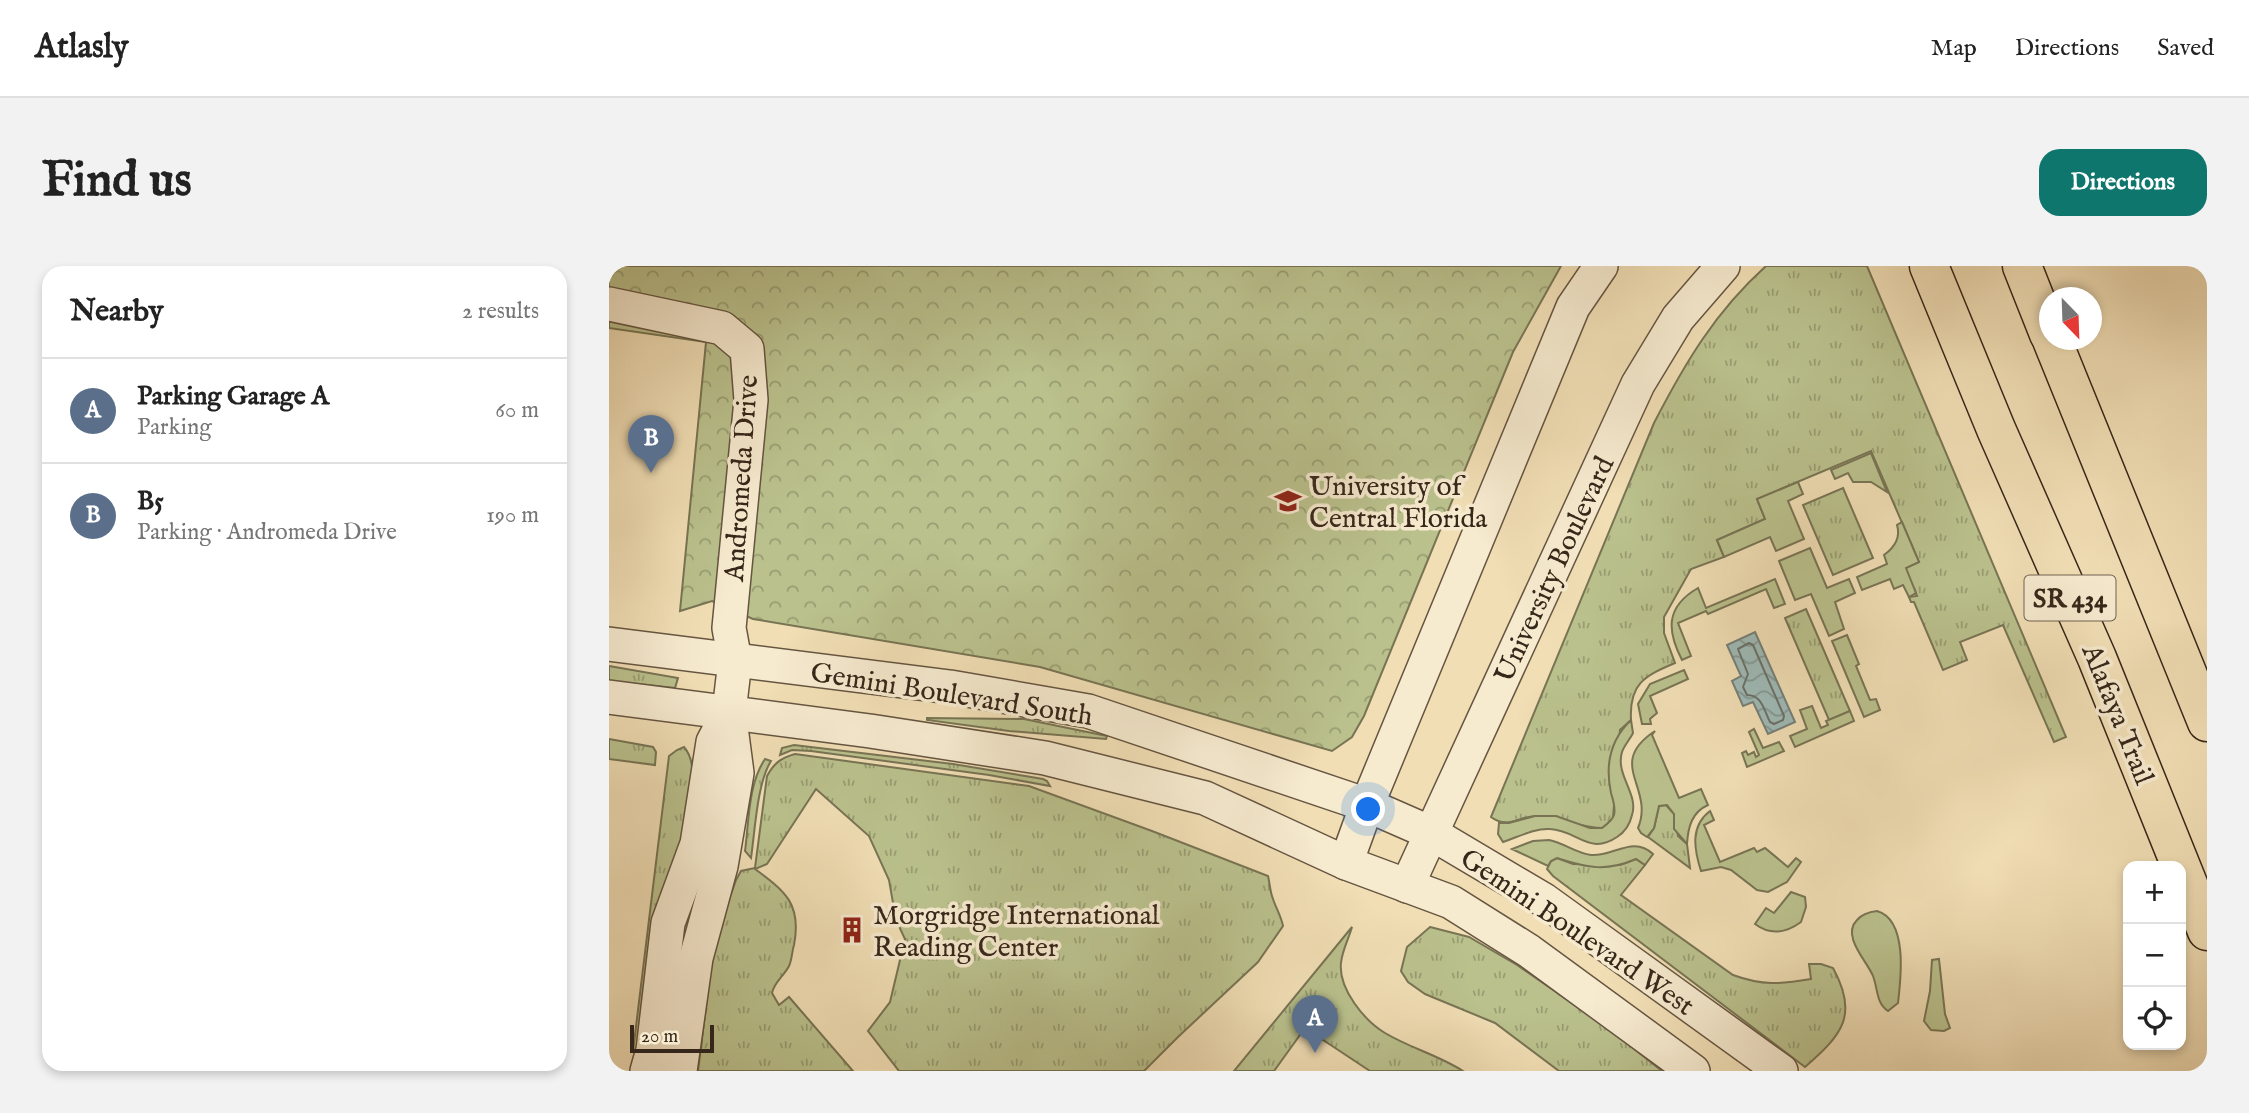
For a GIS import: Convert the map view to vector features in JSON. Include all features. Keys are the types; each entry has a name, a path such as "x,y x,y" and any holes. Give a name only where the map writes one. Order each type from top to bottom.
{"main road":[{"name":"Alafaya Trail","path":"1929,266 1996,429 2098,658 2207,931"},
{"path":"2022,266 2039,309"},
{"name":"SR 434","path":"2056,350 2207,722"}],"street":[{"path":"1346,863 1367,805 1573,307 1601,266"},
{"name":"University Boulevard","path":"1407,886 1638,384 1678,318 1723,266"},
{"name":"Andromeda Drive","path":"609,304 722,328 747,349 751,400 729,628 735,661 729,712"},
{"name":"Gemini Boulevard South","path":"609,644 950,687 1088,710 1367,805"},
{"name":"Gemini Boulevard South","path":"609,697 1045,758 1205,798 1346,863"},
{"path":"647,1071 653,1050 668,923 697,844 713,742 729,712"},
{"path":"680,1071 697,958 721,866 737,773 729,712"},
{"name":"Gemini Boulevard West","path":"1367,805 1431,833 1544,900 1781,1071"},
{"name":"Gemini Boulevard West","path":"1346,863 1451,902 1529,951 1693,1071"}],"green space":[{"path":"609,266 1561,266 1513,352 1364,716 1352,737 1332,751 1040,667 753,619 712,601 680,611 706,342 609,328"},
{"path":"1766,266 1867,266 2066,737 2054,742 2003,625 1960,642 1967,660 1943,670 1914,602 1911,602 1909,597 1917,596 1905,568 1919,562 1871,451 1757,499 1765,519 1717,540 1724,557 1691,569 1664,617 1664,633 1675,663 1655,672 1641,683 1633,698 1631,720 1620,730 1613,818 1603,828 1542,816 1507,822 1497,820 1491,817 1654,423 1677,380 1716,320"},
{"path":"1871,453 1887,492 1871,482 1853,482 1848,473 1835,479 1831,470"},
{"path":"1798,482 1803,494 1788,501 1804,539 1776,551 1770,537 1724,557 1717,540 1765,519 1757,499"},
{"path":"1843,488 1873,558 1833,575 1803,505"},
{"path":"1902,522 1919,562 1906,568 1916,593 1909,597 1903,585 1894,589 1890,579 1862,590 1857,577 1887,564 1884,555 1896,542 1897,525"},
{"path":"1810,548 1827,588 1849,579 1855,593 1835,602 1844,629 1829,636 1811,594 1795,600 1779,561"},
{"path":"1775,579 1785,604 1774,608 1766,589 1708,614 1706,611 1678,623 1691,656 1682,660 1674,639 1672,620 1674,611 1687,595 1698,588 1706,608"},
{"path":"1806,609 1850,711 1829,720 1785,618"},
{"path":"1847,635 1870,700 1876,699 1880,710 1864,717 1832,641"},
{"path":"609,666 678,678 675,688 609,681"},
{"path":"1684,670 1688,679 1650,696 1657,713 1650,719 1651,724 1642,724 1638,704 1650,684"},
{"path":"1812,706 1821,728 1828,725 1826,721 1850,711 1854,721 1795,747 1790,736 1807,729 1800,710"},
{"path":"927,718 1024,719 1107,736 1106,739 1009,731"},
{"path":"1631,720 1633,733 1623,750 1621,760 1633,807 1630,822 1622,833 1599,844 1559,830 1544,829 1503,842 1498,834 1499,823 1535,816 1556,816 1590,828 1602,828 1609,822 1615,810 1609,783 1609,763 1618,736"},
{"path":"1754,729 1763,748 1779,742 1784,751 1747,767 1742,753 1746,751 1748,755 1754,752 1756,757 1759,755 1749,732"},
{"path":"1655,731 1652,735 1679,798 1701,789 1708,805 1698,812 1692,821 1687,844 1674,829 1674,814 1667,805 1659,806 1654,828 1647,837 1638,828 1642,813 1641,800 1632,765 1634,754 1641,743"},
{"path":"609,739 653,747 656,752 655,765 609,759"},
{"path":"794,745 953,764 1043,779 1050,786 811,751 792,750 780,755 782,748"},
{"path":"684,747 692,764 690,796 638,1051 633,1051 669,756"},
{"path":"795,754 1029,786 1268,876 1283,926 1258,962 1144,1071 899,1071 868,1031 890,1002 905,939 896,920 889,880 869,836 816,789 767,864 755,869 783,892 793,909 795,919 796,931 790,964 772,993 779,1005 789,997 853,1071 698,1071 714,942 736,880 741,871 755,868 767,776 778,762"},
{"path":"765,759 771,761 760,794 751,858 745,851 750,804 755,780"},
{"path":"1666,805 1674,814 1678,836 1687,844 1690,868 1648,837 1654,828 1659,806"},
{"path":"1710,811 1714,820 1704,825 1720,862 1754,848 1757,852 1765,848 1788,867 1796,858 1801,862 1787,882 1768,892 1757,890 1731,870 1721,867 1701,871 1695,838 1699,824"},
{"path":"1549,840 1591,855 1630,846 1638,846 1653,854 1645,865 1636,859 1615,866 1597,867 1557,858 1548,866 1512,849 1533,841"},
{"path":"1557,858 1573,864 1620,865 1636,859 1645,865 1621,895 1733,975 1753,981 1781,983 1811,979 1809,964 1833,968 1845,999 1843,1023 1837,1034 1805,1067 1553,876 1547,869 1551,861"},
{"path":"1791,892 1805,897 1806,907 1801,922 1778,932 1755,924 1766,908 1774,913"},
{"path":"1877,911 1887,917 1894,926 1900,951 1898,1003 1888,1011 1879,1000 1873,976 1853,941 1852,933 1859,918"},
{"path":"1352,927 1342,958 1341,973 1354,1003 1369,1021 1385,1033 1463,1071 1370,1071 1305,1028 1274,1071 1234,1071"},
{"path":"1430,927 1469,937 1517,965 1604,1025 1662,1071 1559,1071 1495,1023 1425,994 1408,982 1401,971 1407,947"},
{"path":"1939,959 1945,1014 1950,1028 1944,1031 1931,1030 1924,1021 1932,960"}],"water":[{"path":"1755,632 1795,722 1768,734 1753,702 1743,706 1732,681 1741,676 1727,645"}],"place":[{"name":"B5","path":"651,473"},
{"name":"University of Central Florida","path":"1288,501"},
{"name":"Morgridge International Reading Center","path":"852,930"},
{"name":"Parking Garage A","path":"1315,1053"}]}
